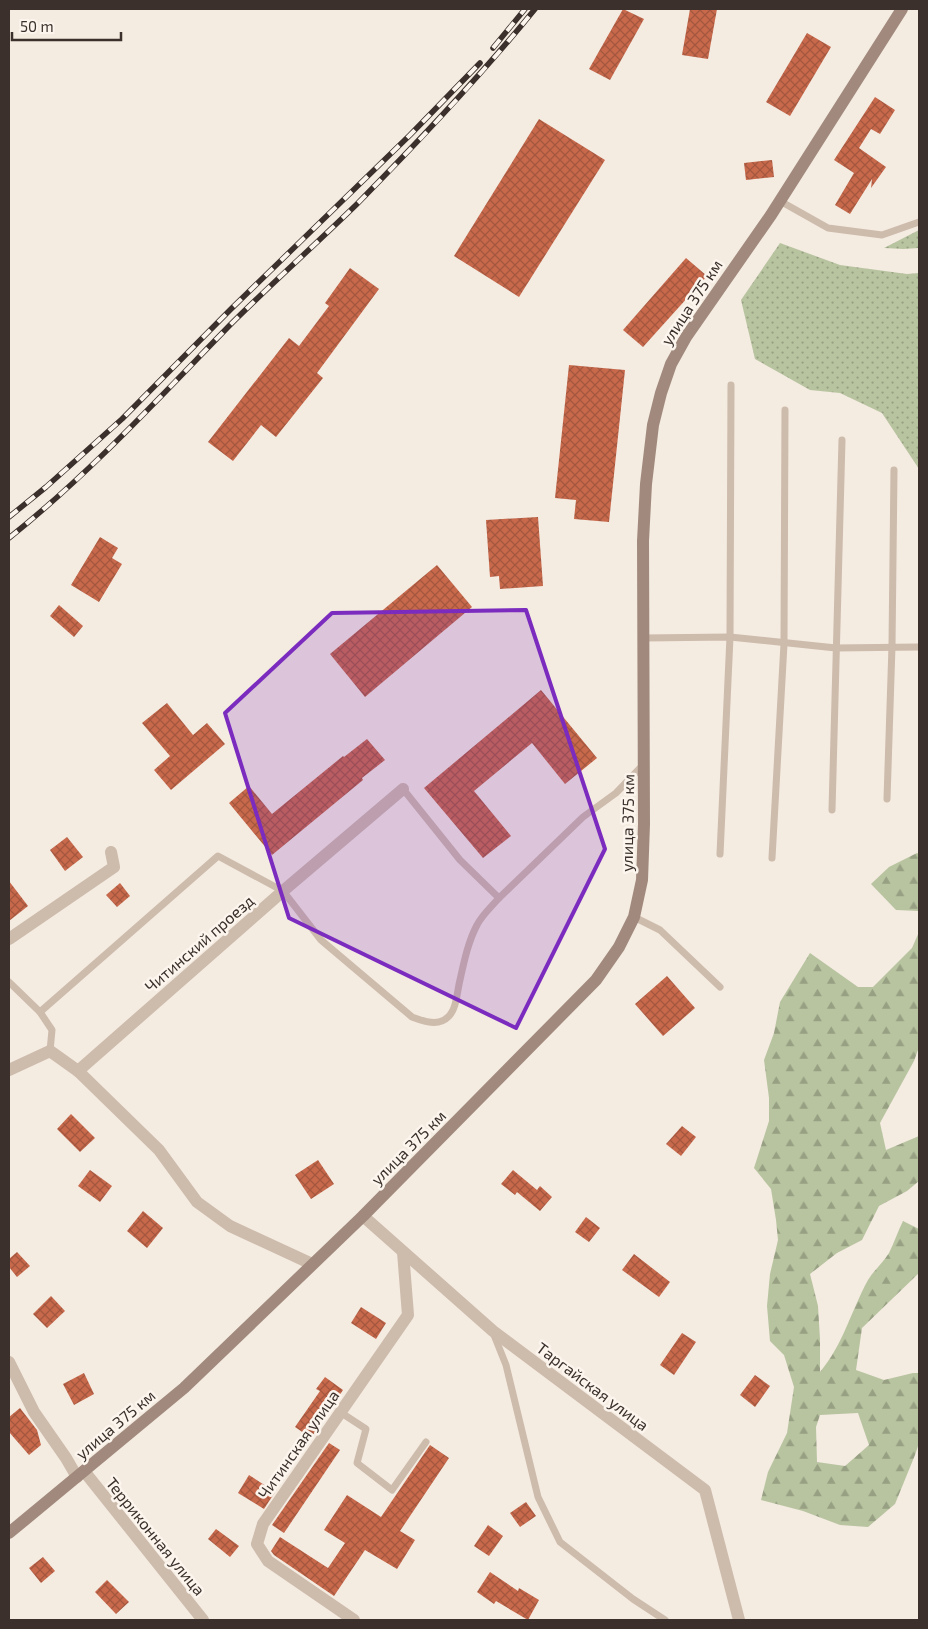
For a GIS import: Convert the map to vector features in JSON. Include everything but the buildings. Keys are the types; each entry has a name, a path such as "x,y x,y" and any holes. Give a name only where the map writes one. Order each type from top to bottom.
{"main road":[{"name":"улица 375 км","path":"9,1533 184,1388 363,1216 596,980 618,947 634,916 642,880 644,856 643,541 646,484 653,425 661,393 671,364 686,337 780,201 902,9"}],"street":[{"name":"Читинский проезд","path":"78,1071 283,891 403,789"},
{"path":"9,939 114,867 111,852"},
{"path":"9,1070 50,1051 78,1071 158,1150 197,1202 230,1226 312,1264"},
{"name":"Таргайская улица","path":"363,1216 493,1331 705,1490 739,1620"},
{"name":"Читинская улица","path":"354,1620 268,1561 257,1544 263,1524 408,1315 403,1252"},
{"name":"Терриконная улица","path":"9,1362 34,1412 66,1458 203,1620"}],"lane":[{"path":"780,201 828,228 882,235 919,222"},
{"path":"720,854 730,637 731,386"},
{"path":"772,858 784,644 785,410"},
{"path":"832,810 842,440"},
{"path":"887,799 892,646 894,470"},
{"path":"644,638 730,637 836,648 919,647"},
{"path":"40,1012 218,856 283,891 322,940 412,1017 426,1022 438,1022 448,1017 454,1008 467,952 477,925 485,912 583,817 616,792 643,765"},
{"path":"403,789 460,860 499,898"},
{"path":"634,916 660,930 720,987"},
{"path":"9,982 40,1012 52,1030 50,1051"},
{"path":"493,1331 506,1365 538,1497 560,1542 633,1599 665,1620"},
{"path":"340,1412 366,1429 357,1463 392,1490 426,1442"}],"highlighted area":[{"path":"526,610 605,849 516,1028 289,918 225,713 332,613"}],"green space":[{"path":"919,230 919,248 884,248"},
{"path":"780,243 840,265 907,274 919,273 919,469 882,413 840,393 810,390 755,359 741,300"},
{"path":"917,853 919,854 919,911 896,910 871,884 889,867"},
{"path":"919,932 919,1047 914,1061 880,1123 886,1150 919,1136 919,1181 907,1191 879,1206 862,1240 837,1253 810,1274 818,1306 820,1372 835,1351 868,1280 889,1253 903,1221 919,1229 919,1273 862,1328 856,1370 884,1380 919,1373 919,1443 895,1504 868,1527 840,1525 803,1511 761,1500 768,1472 787,1433 794,1387 784,1355 770,1341 767,1306 770,1274 778,1240 771,1189 754,1168 769,1121 769,1098 764,1060 774,1033 780,1002 810,953 858,987 873,987 912,948","holes":["858,1413 869,1445 845,1466 817,1462 816,1427 820,1415"]}],"railway":[{"path":"493,48 525,9"},
{"path":"9,538 39,514 95,462 245,310 357,204 449,108 535,9"},
{"path":"9,517 46,487 122,419 231,309 410,135 480,63"}]}
